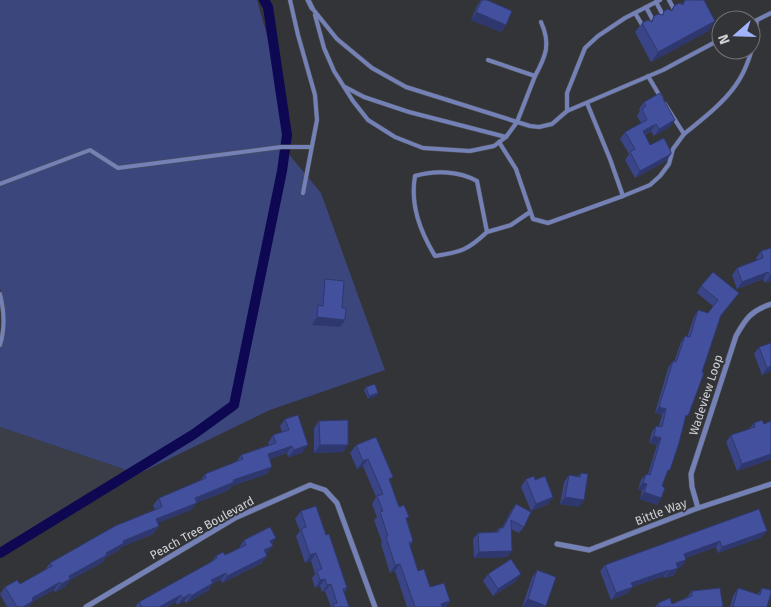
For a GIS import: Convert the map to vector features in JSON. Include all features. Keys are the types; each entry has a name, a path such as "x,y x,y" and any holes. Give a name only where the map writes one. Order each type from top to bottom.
{"street":[{"path":"308,0 313,11"},
{"name":"Wadeview Loop","path":"698,508 690,474 736,336 745,319 758,309 771,304"},
{"name":"Peach Tree Boulevard","path":"86,607 235,518 310,484 325,490 337,503 375,607"},
{"name":"Bittle Way","path":"557,544 589,550 698,508 771,484"}],"lane":[{"path":"290,0 315,95 317,120 304,193"},
{"path":"669,0 675,12"},
{"path":"567,111 567,94 585,48 598,36 658,1 664,17"},
{"path":"646,7 654,22"},
{"path":"313,11 324,48 334,71 368,120 395,137 423,148 470,151 494,146 506,138 517,122 535,76 545,58 546,32 540,22"},
{"path":"313,11 337,39 372,68 406,87 517,122 540,127 552,124 567,111 648,76 711,44"},
{"path":"635,13 644,28"},
{"path":"488,60 535,76"},
{"path":"500,142 516,169 533,219 548,223 650,185 669,164 674,149 684,134 716,108 732,92 749,60"},
{"path":"648,76 684,134"},
{"path":"345,87 364,97 409,112 506,138"},
{"path":"587,103 623,196"},
{"path":"0,184 90,150 118,168 281,147 311,147"},
{"path":"488,232 477,181 467,175 430,171 415,176 415,210 425,240 435,256 454,253 472,246 488,232 511,225 530,212"},
{"path":"0,294 4,335 0,345"}],"shaded area":[{"path":"0,0 257,0 284,95 282,146 321,193 385,370 270,410 138,474 0,427 0,334 5,308 0,288"},
{"path":"0,427 138,474 0,556"}],"building":[{"path":"482,0 487,0 512,11 506,25 476,12"},
{"path":"685,0 704,0 711,13 711,23 658,52 642,23 648,20 652,22 654,16 658,14 663,15 664,11 668,9 672,11 674,6 679,3 683,5"},
{"path":"660,93 675,120 659,129 656,124 643,131 650,145 664,138 671,154 640,171 630,152 635,149 625,132 647,120 642,109 646,106 644,102"},
{"path":"771,248 771,275 768,272 742,282 737,268 763,258 761,251"},
{"path":"713,272 739,293 721,315 702,372 704,373 688,416 686,415 670,470 668,470 662,486 665,488 661,498 644,492 647,484 643,483 646,474 650,475 661,438 654,436 656,426 662,427 666,409 659,407 673,361 676,362 685,336 690,337 698,310 708,313 718,300 701,286"},
{"path":"325,279 344,281 342,308 346,308 345,320 317,317 318,305 323,306"},
{"path":"771,343 771,366 767,368 759,347"},
{"path":"375,384 378,393 369,396 366,387"},
{"path":"298,415 308,445 294,450 292,446 268,454 272,467 233,480 234,482 195,498 197,503 156,519 159,526 123,541 124,543 106,553 107,555 69,576 70,579 61,584 60,582 32,598 33,601 23,607 17,607 5,587 17,580 20,584 52,566 50,563 115,526 162,507 159,498 206,478 205,474 243,459 241,455 276,443 273,435 289,430 285,419"},
{"path":"348,420 348,445 320,445 319,421"},
{"path":"762,420 764,424 771,421 771,454 742,464 731,435 755,427 754,423"},
{"path":"376,437 393,477 389,479 399,507 404,505 409,517 406,518 413,541 409,543 418,571 424,569 430,587 444,583 450,601 441,604 442,607 415,607 400,564 395,565 380,512 383,511 377,496 383,494 368,459 363,461 356,445"},
{"path":"581,473 588,474 584,500 565,497 569,475 580,477"},
{"path":"534,476 535,480 545,476 553,497 536,504 526,479"},
{"path":"516,504 531,512 524,527 511,520 512,551 479,552 478,533 499,532 499,528 503,528"},
{"path":"316,506 326,535 329,534 347,588 343,589 349,607 334,607 333,604 337,603 331,584 327,585 325,579 320,580 317,571 322,569 316,553 310,555 301,529 306,527 301,511"},
{"path":"759,509 767,531 722,547 720,541 684,554 686,560 676,563 678,568 631,583 633,587 616,593 605,565"},
{"path":"270,527 276,538 270,541 273,546 264,550 267,556 227,576 226,573 211,580 213,583 191,596 190,594 183,598 181,595 159,607 142,607 139,602 211,562 223,552 225,555 246,545 244,540"},
{"path":"511,559 521,574 498,589 488,574"},
{"path":"537,570 556,577 546,606 528,599"},
{"path":"720,588 723,607 659,607 658,603 670,598 672,604 692,596 692,591"},
{"path":"738,588 760,595 762,588 771,590 767,607 733,607"}],"waterway":[{"path":"0,553 194,434 234,405 282,171 287,135 268,7 264,0"}]}
